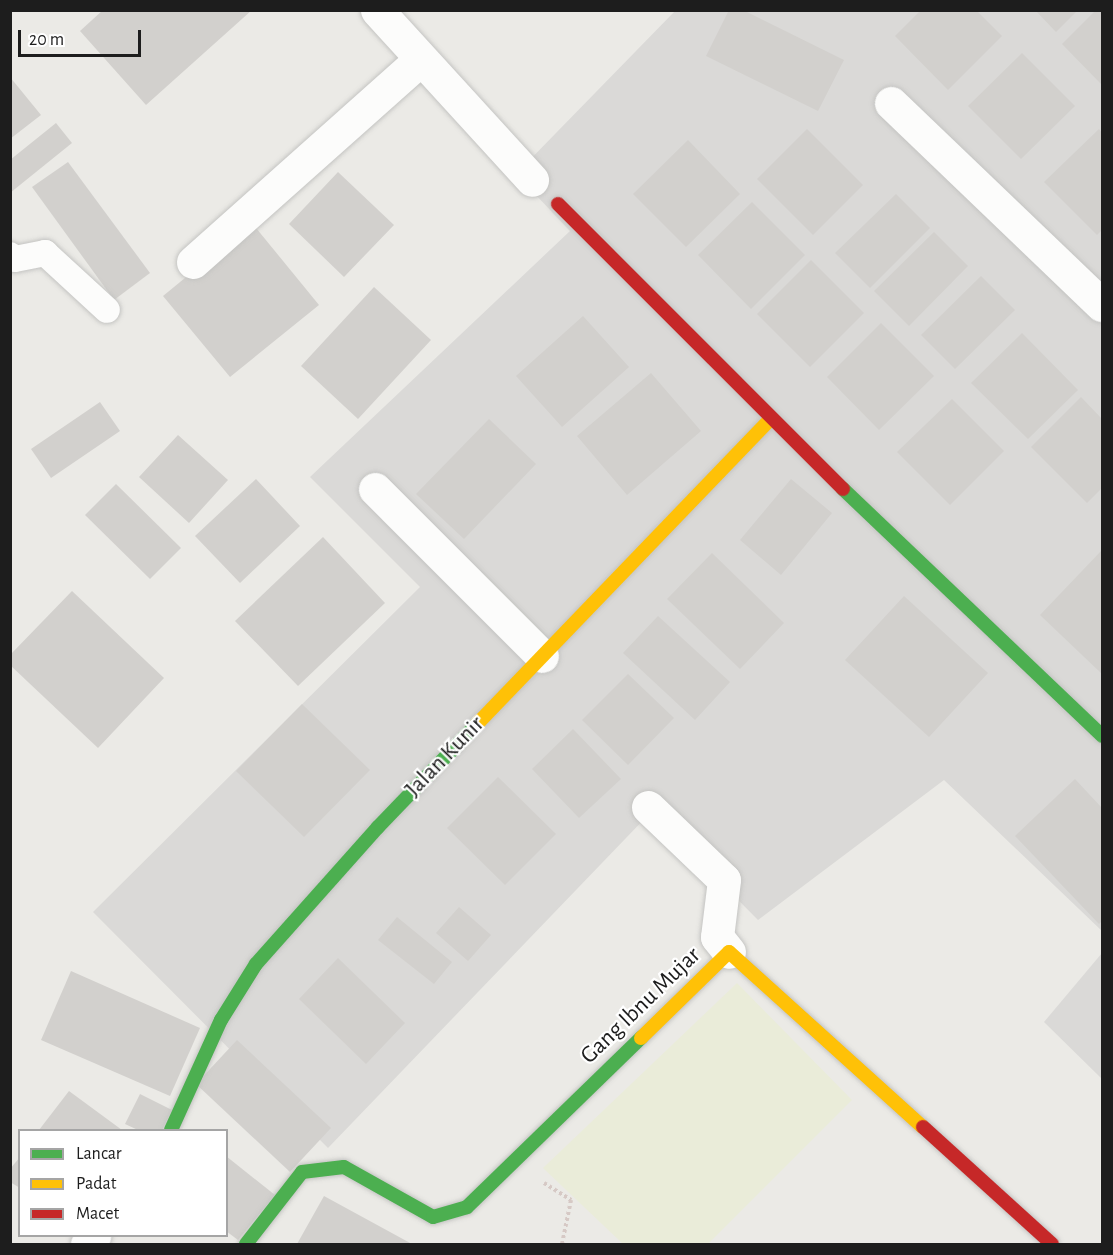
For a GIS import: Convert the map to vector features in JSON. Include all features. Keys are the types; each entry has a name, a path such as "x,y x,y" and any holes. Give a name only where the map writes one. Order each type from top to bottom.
{"street":[{"path":"376,10 532,180"},
{"path":"193,262 421,59"},
{"path":"891,103 1102,304"},
{"path":"558,204 770,419 1102,736"},
{"name":"Jalan Kunir","path":"172,1129 221,1020 256,964 378,827 770,419"},
{"path":"375,489 542,656"},
{"path":"648,807 724,880 717,937 729,952"},
{"name":"Gang Ibnu Mujar","path":"246,1245 302,1172 344,1167 433,1217 467,1207 729,952 1052,1245"}],"lane":[{"path":"10,255 15,260 45,253 107,310"}],"path":[{"path":"512,1163 571,1200 562,1245"}],"shaded area":[{"path":"675,11 1102,11 1102,931 944,780 758,920 651,812 328,1148 93,912 420,587 310,477 570,231 516,174"},
{"path":"1102,953 1102,1079 1044,1022"}],"green space":[{"path":"737,983 852,1100 708,1244 623,1244 543,1168"}],"building":[{"path":"103,10 252,10 146,105 80,31"},
{"path":"729,10 743,10 844,60 818,111 706,56"},
{"path":"921,10 976,10 1002,36 948,90 895,36"},
{"path":"1035,10 1078,10 1056,32"},
{"path":"1096,10 1102,10 1102,85 1062,44"},
{"path":"1022,53 1075,106 1021,159 968,106"},
{"path":"10,77 41,115 10,139"},
{"path":"56,123 72,143 10,193 10,160"},
{"path":"807,129 863,185 813,235 757,179"},
{"path":"1099,129 1102,133 1102,230 1097,235 1044,182"},
{"path":"688,140 740,194 686,247 633,194"},
{"path":"68,162 150,273 114,300 32,187"},
{"path":"338,172 394,225 344,277 289,224"},
{"path":"896,194 930,228 870,288 835,253"},
{"path":"752,202 805,255 751,309 698,255"},
{"path":"252,223 319,305 230,377 163,296"},
{"path":"934,232 968,266 909,326 874,291"},
{"path":"811,260 864,313 810,367 757,314"},
{"path":"981,276 1015,310 955,369 921,335"},
{"path":"374,287 431,340 358,419 301,366"},
{"path":"583,316 629,367 562,427 516,376"},
{"path":"881,323 934,376 879,430 827,377"},
{"path":"1022,333 1078,390 1028,439 971,383"},
{"path":"651,373 701,431 627,495 577,436"},
{"path":"1081,397 1102,419 1102,488 1087,503 1031,447"},
{"path":"952,399 1004,451 950,505 897,452"},
{"path":"100,402 120,431 51,478 31,449"},
{"path":"489,419 536,464 464,539 416,494"},
{"path":"178,435 228,480 189,523 139,477"},
{"path":"256,479 300,526 240,583 195,536"},
{"path":"791,479 832,513 781,575 740,540"},
{"path":"116,484 181,548 150,579 85,515"},
{"path":"323,537 385,603 298,686 235,621"},
{"path":"1102,550 1102,674 1040,615"},
{"path":"712,553 784,623 740,669 667,599"},
{"path":"72,591 164,678 98,748 10,665 10,655"},
{"path":"904,596 988,673 929,737 845,660"},
{"path":"658,616 730,682 695,720 623,653"},
{"path":"628,674 674,718 628,765 582,720"},
{"path":"302,704 370,770 304,837 236,771"},
{"path":"573,729 621,779 579,818 532,769"},
{"path":"498,777 556,834 505,885 447,828"},
{"path":"1075,779 1102,808 1102,921 1099,924 1015,836"},
{"path":"459,907 491,935 468,961 436,933"},
{"path":"397,917 452,962 434,984 378,940"},
{"path":"338,958 405,1023 366,1064 299,999"},
{"path":"71,971 200,1028 170,1096 41,1040"},
{"path":"237,1040 331,1128 290,1172 196,1084"},
{"path":"69,1091 121,1129 40,1129"},
{"path":"140,1094 172,1110 162,1129 136,1129 125,1124"},
{"path":"228,1158 275,1195 238,1240 228,1232"},
{"path":"18,1159 18,1187 10,1182 10,1169"},
{"path":"324,1196 412,1244 297,1244"}],"traffic: fast":[{"path":"843,489 1102,736"},
{"path":"171,1129 221,1020 256,964 378,827 477,724"},
{"path":"246,1244 302,1172 344,1167 433,1217 467,1207 641,1038"}],"traffic: slow":[{"path":"477,724 770,419"},
{"path":"641,1038 729,952 923,1127"}],"traffic: jam":[{"path":"558,204 843,489"},
{"path":"923,1127 1052,1244"}]}
